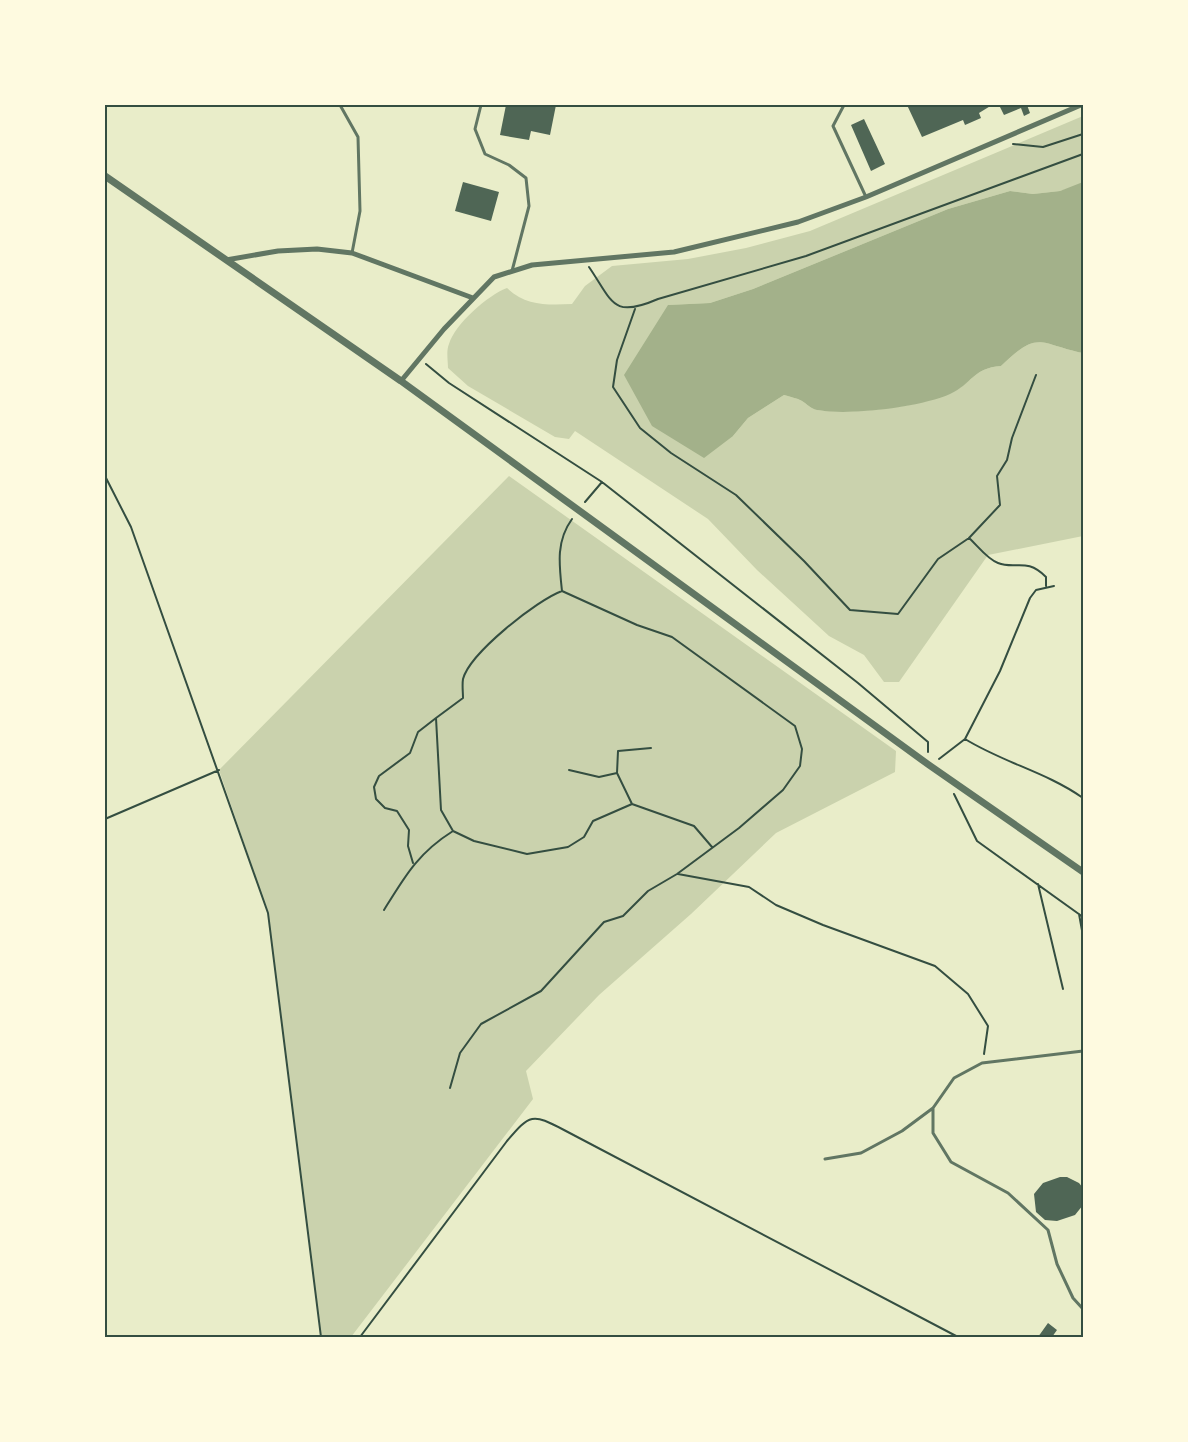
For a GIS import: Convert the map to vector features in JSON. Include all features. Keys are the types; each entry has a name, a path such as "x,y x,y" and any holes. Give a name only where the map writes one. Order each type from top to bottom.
{"street":[{"path":"400,381 494,276 532,265 674,252 741,238 798,222 866,196 1080,105"},
{"path":"105,176 400,381 929,765 1083,872"},
{"path":"226,260 278,251 317,249 352,253 473,298"}],"lane":[{"path":"340,105 358,137 360,211 352,253"},
{"path":"481,105 475,129 484,154 509,165 526,178 530,206 512,271"},
{"path":"844,105 832,126 866,196"},
{"path":"825,1159 861,1153 902,1131 933,1108 954,1078 982,1063 1083,1051"},
{"path":"933,1108 933,1133 951,1162 1008,1193 1048,1230 1057,1264 1073,1298 1083,1309"}],"path":[{"path":"1007,136 1012,144 1043,147 1083,134"},
{"path":"584,260 608,298 616,304 635,309 658,299 806,256 1083,154"},
{"path":"635,309 617,360 613,387 640,428 671,453 736,495 804,561 850,610 898,614 938,559 969,538 1000,505 997,476 1007,460 1012,438 1036,375"},
{"path":"419,358 449,383 602,482 858,683 928,742 929,765"},
{"path":"105,476 131,527 268,913 321,1337"},
{"path":"562,591 558,552 565,529 602,482"},
{"path":"969,538 998,563 1021,563 1038,570 1046,578 1046,586"},
{"path":"929,765 965,739 1000,671 1030,598 1036,590 1054,585"},
{"path":"413,863 408,846 409,830 397,811 385,808 376,799 374,787 379,776 410,753 418,732 463,698 464,678 475,660 500,634 546,596 562,591 636,625 672,637 795,726 802,749 800,766 783,790 677,874 648,891 623,916 604,922 541,991 481,1024 460,1053 450,1088"},
{"path":"436,718 441,810 453,831 474,841 527,854 568,847 584,837 593,821 633,804 694,826 712,847"},
{"path":"965,739 1002,759 1059,781 1083,798"},
{"path":"633,804 617,773 618,751 651,748"},
{"path":"105,819 219,770"},
{"path":"569,770 599,777 617,773"},
{"path":"945,776 977,841 1083,917"},
{"path":"384,910 413,863 430,846 453,831"},
{"path":"677,874 748,887 776,905 823,926 935,966 968,993 988,1026 982,1063"},
{"path":"1038,884 1063,990"},
{"path":"1079,914 1083,936"},
{"path":"360,1337 507,1141 525,1119 534,1117 564,1130 958,1337"}],"shaded area":[{"path":"1083,116 1081,185 1060,191 1033,194 1010,191 948,209 753,289 710,303 668,305 733,436 748,418 784,395 800,400 817,410 885,409 921,402 950,393 978,373 1001,366 1014,354 1032,343 1048,343 1083,353 1083,536 988,555 899,682 884,682 864,655 829,636 757,570 708,519 575,431 569,439 555,437 468,386 448,368 447,353 452,336 465,319 482,304 507,288 522,298 537,303 572,304 585,286 612,266 688,259 746,248 810,231"},
{"path":"1083,182 1083,353 1048,343 1032,343 1014,354 1001,366 978,373 950,394 921,403 885,409 831,412 811,408 800,400 784,395 748,418 733,436 704,458 652,426 624,375 668,305 710,303 753,289 948,209 1010,191 1033,194 1060,191"},
{"path":"509,476 896,751 895,772 776,833 691,914 599,995 526,1071 533,1099 351,1337 321,1337 268,913 219,770"}],"building":[{"path":"506,105 556,105 550,135 531,131 529,140 500,135"},
{"path":"907,105 992,105 979,113 981,118 965,125 963,120 922,137"},
{"path":"999,105 1027,105 1030,113 1024,116 1021,108 1004,115"},
{"path":"864,119 885,164 871,171 851,125"},
{"path":"463,182 499,192 491,221 455,211"},
{"path":"1067,1177 1079,1183 1083,1188 1083,1205 1075,1215 1057,1221 1045,1220 1036,1212 1034,1194 1043,1183"},
{"path":"1048,1323 1057,1330 1052,1337 1038,1337"}]}
